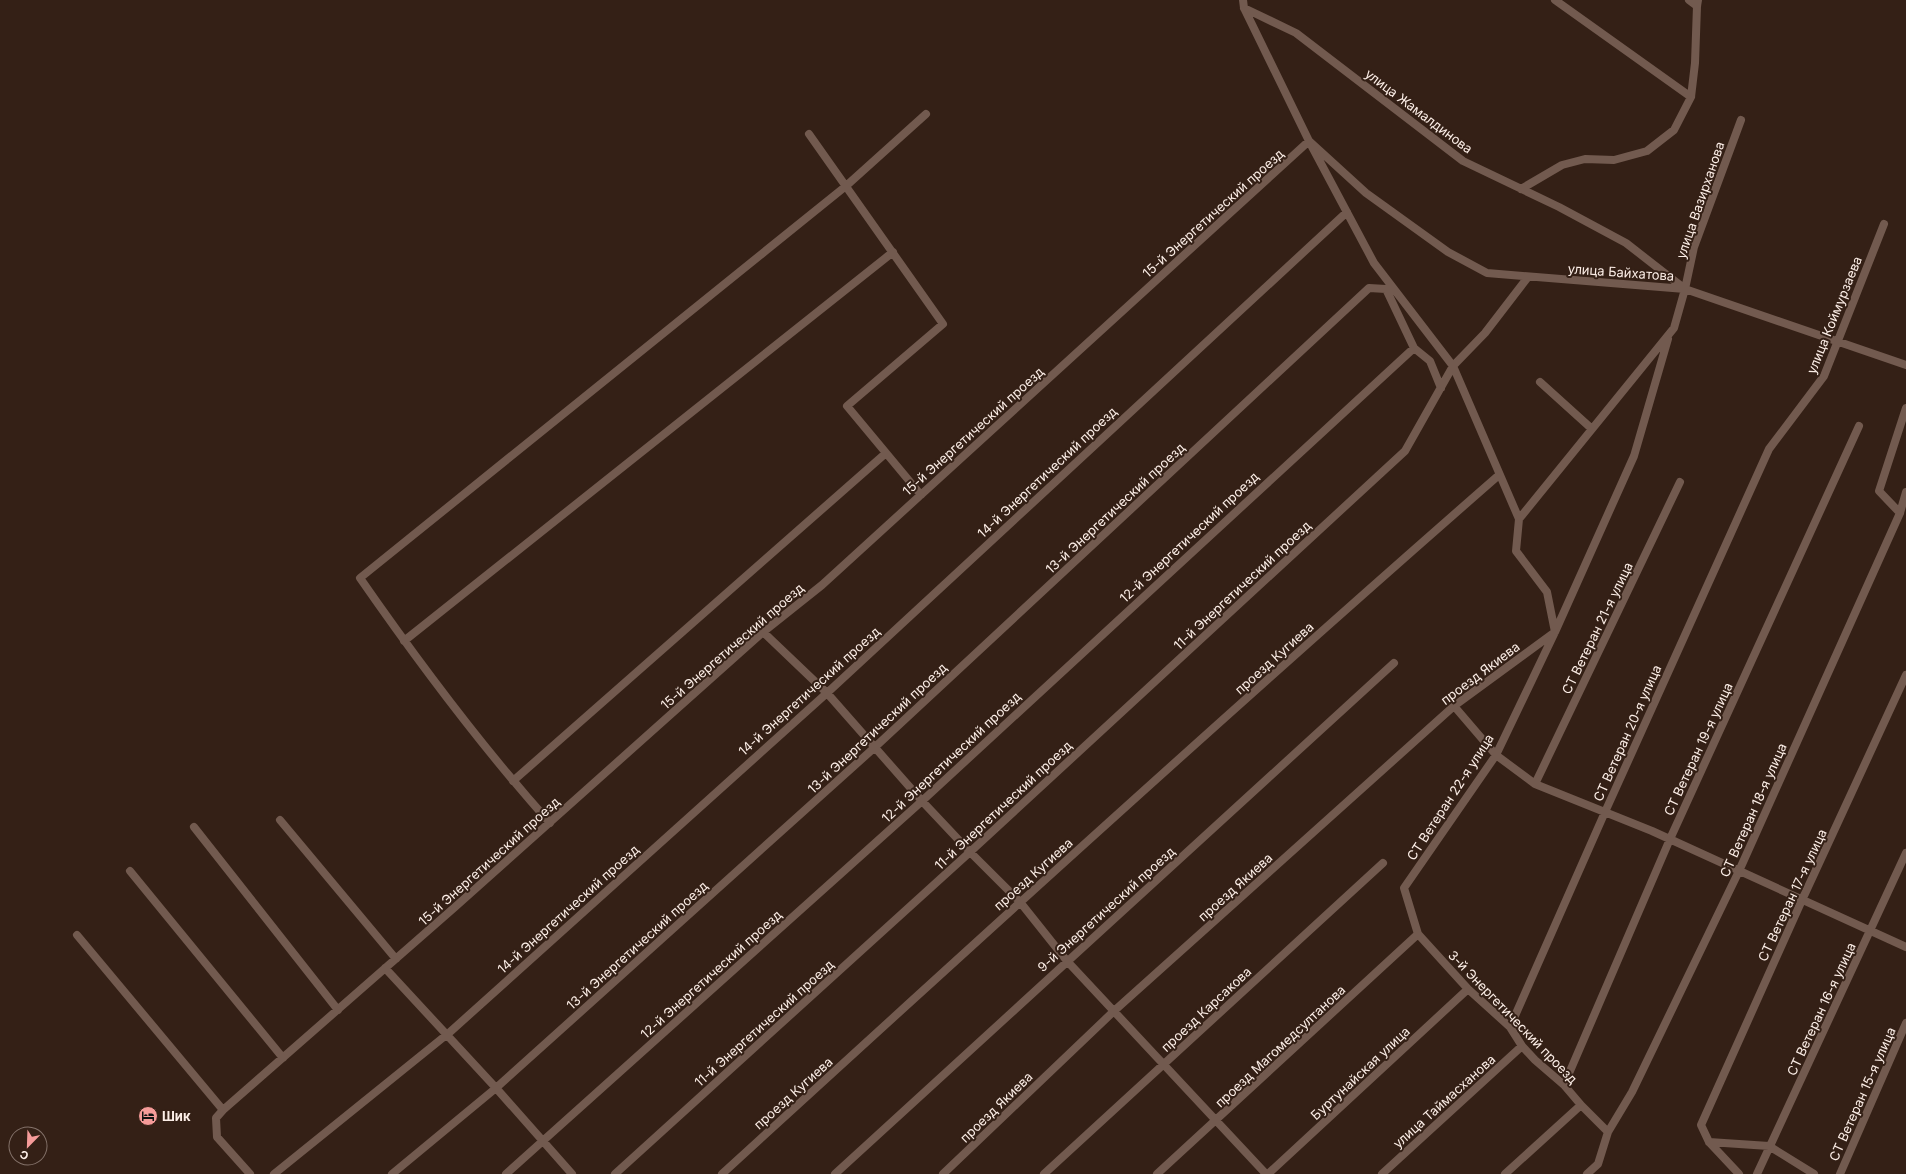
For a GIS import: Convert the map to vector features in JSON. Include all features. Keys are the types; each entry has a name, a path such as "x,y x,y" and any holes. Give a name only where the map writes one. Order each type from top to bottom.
{"street":[{"path":"1555,0 1691,97"},
{"path":"1521,189 1562,165 1585,159 1614,160 1647,151 1674,130 1691,97 1695,63 1697,3 1689,0"},
{"path":"1244,4 1309,141 1374,263 1410,350 1430,361 1441,388"},
{"name":"улица Жамалдинова","path":"1244,4 1296,34 1463,160 1626,243 1685,289"},
{"path":"550,823 512,781 404,641 360,578 846,186 926,114"},
{"name":"улица Вазирханова","path":"1685,289 1694,247 1741,120"},
{"path":"809,134 943,324 847,406 921,495"},
{"name":"улица Байхатова","path":"1309,141 1366,193 1448,252 1487,273 1685,289 1674,328 1519,519"},
{"name":"15-й Энергетический проезд","path":"250,1174 217,1137 216,1118 223,1110 550,823 763,632 822,584 1309,141"},
{"name":"14-й Энергетический проезд","path":"274,1174 446,1035 826,692 1347,212"},
{"name":"улица Коймурзаева","path":"1769,449 1824,376 1884,224"},
{"path":"404,641 892,252"},
{"path":"1374,263 1453,366 1519,519 1516,551 1547,592 1555,632"},
{"name":"11-й Энергетический проезд","path":"615,1174 970,852 1405,451 1453,366 1485,333 1528,277"},
{"name":"13-й Энергетический проезд","path":"392,1174 496,1088 874,748 1369,288 1386,289"},
{"path":"1685,289 1906,365"},
{"name":"СТ Ветеран 22-я улица","path":"1418,934 1404,888 1496,755 1555,632 1634,456 1669,334"},
{"name":"12-й Энергетический проезд","path":"506,1174 922,801 1410,350"},
{"path":"1540,382 1592,429"},
{"path":"1900,513 1879,491 1906,408"},
{"name":"СТ Ветеран 19-я улица","path":"1564,1085 1670,839 1859,426"},
{"name":"СТ Ветеран 20-я улица","path":"1510,1027 1605,812 1769,449"},
{"path":"512,781 886,453"},
{"name":"проезд Кугиева","path":"722,1174 1020,902 1362,595 1499,475"},
{"name":"СТ Ветеран 21-я улица","path":"1535,784 1680,482"},
{"name":"СТ Ветеран 18-я улица","path":"1608,1132 1632,1092 1739,871 1900,513 1906,492"},
{"path":"763,632 826,692 922,801 1020,902 1067,961 1267,1174"},
{"name":"проезд Якиева","path":"943,1174 1114,1011 1454,706 1555,632"},
{"name":"9-й Энергетический проезд","path":"835,1174 1394,663"},
{"name":"СТ Ветеран 17-я улица","path":"1709,1142 1701,1125 1802,900 1906,675"},
{"path":"1454,706 1496,755 1535,784 1670,839 1906,947"},
{"path":"280,820 396,959"},
{"path":"194,827 338,1010"},
{"name":"СТ Ветеран 16-я улица","path":"1757,1174 1906,853"},
{"name":"проезд Карсакова","path":"1044,1174 1383,863"},
{"path":"130,870 283,1058"},
{"name":"3-й Энергетический проезд","path":"1418,934 1468,989 1510,1027 1522,1046 1535,1060 1564,1085 1581,1105 1608,1132"},
{"name":"проезд Магомедсултанова","path":"1157,1174 1418,934"},
{"path":"77,935 223,1110"},
{"path":"385,968 496,1088 572,1174"},
{"name":"Буртунайская улица","path":"1267,1174 1468,989"},
{"name":"СТ Ветеран 15-я улица","path":"1840,1174 1906,1023"},
{"name":"улица Таймасханова","path":"1382,1174 1522,1046"},
{"path":"1505,1174 1581,1105"},
{"path":"1587,1174 1598,1164 1608,1132"},
{"path":"1709,1142 1769,1146 1814,1174"},
{"path":"1709,1142 1739,1174"}],"place":[{"name":"Шик","path":"148,1116"}]}
